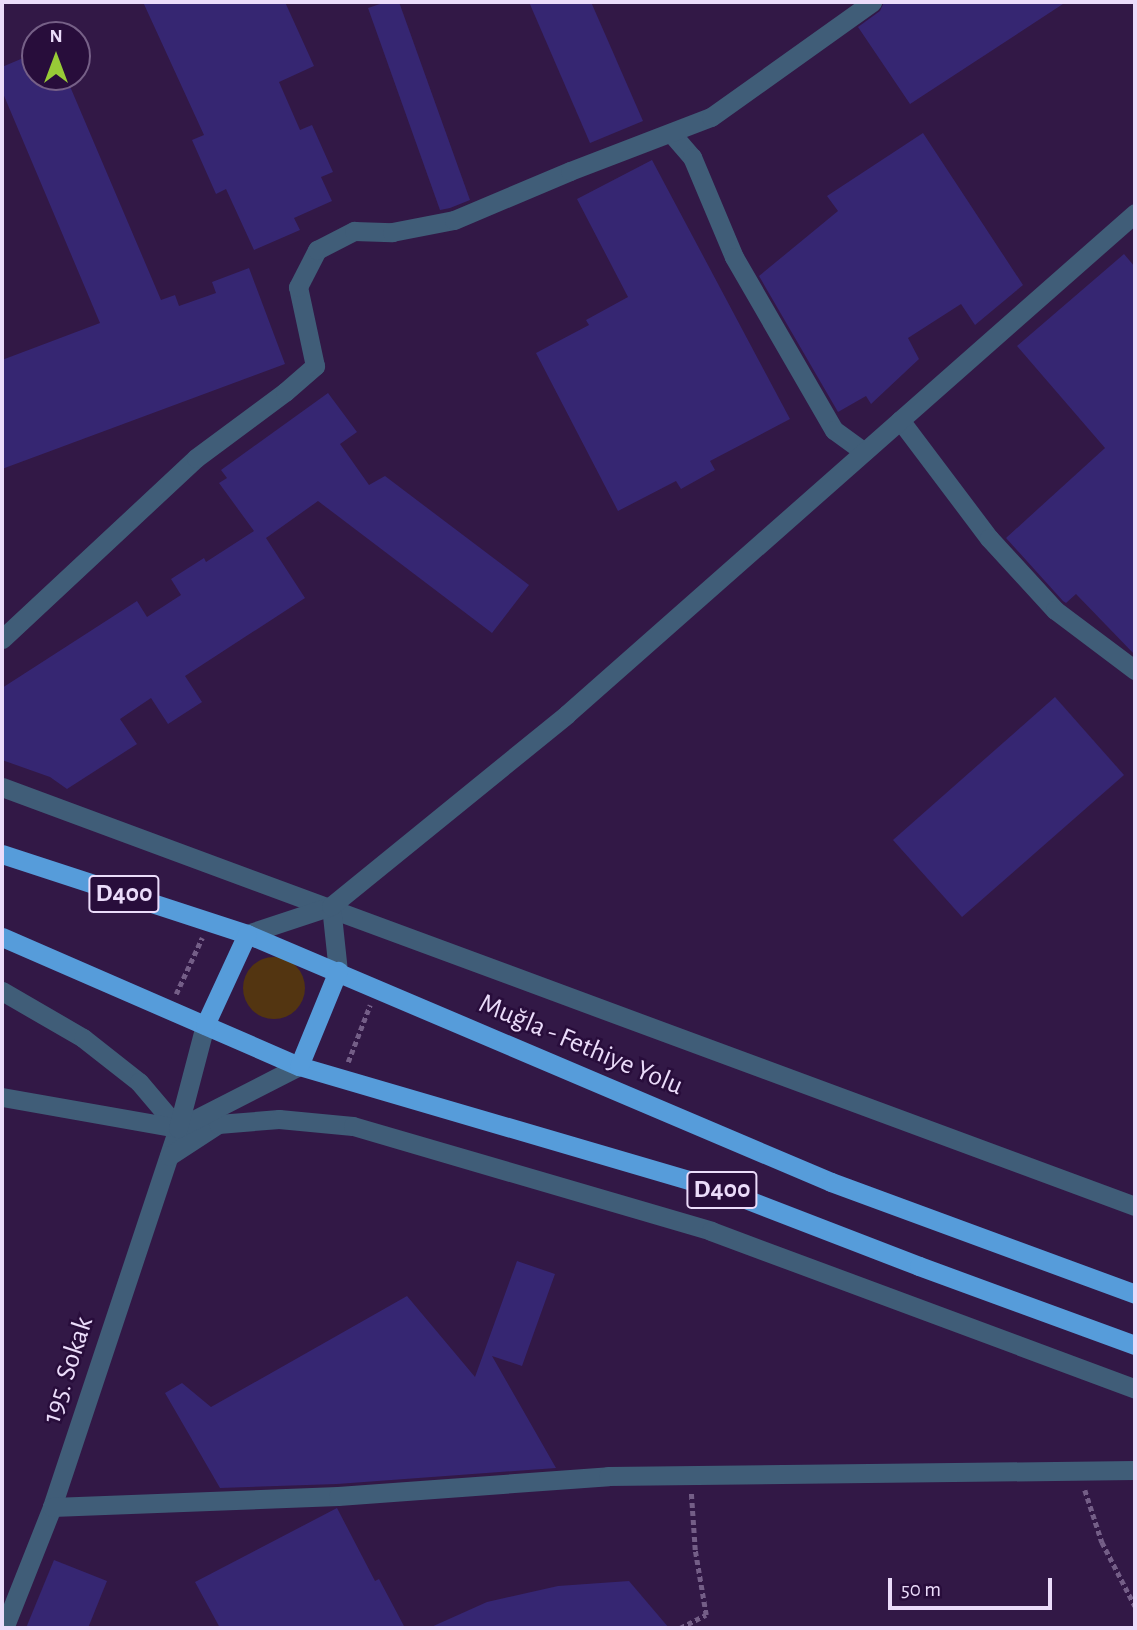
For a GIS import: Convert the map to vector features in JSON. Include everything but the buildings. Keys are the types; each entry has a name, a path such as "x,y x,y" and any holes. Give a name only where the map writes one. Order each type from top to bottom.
{"highway":[{"name":"Muğla - Fethiye Yolu","path":"2,854 247,934 831,1182 1135,1294"},
{"path":"205,1025 247,934"},
{"name":"D400","path":"2,937 299,1066 722,1190 1135,1345"},
{"path":"299,1066 338,971"}],"street":[{"path":"2,639 196,458 285,392 315,366 298,287 317,250 354,231 393,232 454,220 711,117 872,2"},
{"path":"671,133 692,156 734,257 834,430 864,452"},
{"path":"247,934 331,906 567,714 1135,213"},
{"path":"900,420 989,538 1055,610 1135,670"},
{"path":"2,787 331,906 1135,1206"},
{"path":"331,906 338,971"},
{"path":"2,991 83,1038 139,1082 178,1128"},
{"name":"195. Sokak","path":"4,1628 52,1507 169,1156 205,1025"},
{"path":"2,1097 178,1128 299,1066"},
{"path":"169,1156 218,1125 279,1119 353,1126 712,1231 1135,1389"},
{"path":"52,1507 338,1496 608,1476 689,1473 1135,1470"}],"path":[{"path":"169,1009 209,922"},
{"path":"342,1078 377,988"},
{"path":"1079,1472 1102,1542 1135,1606"},
{"path":"680,1628 706,1615 695,1550 689,1473"}],"shaded area":[{"path":"268,957 280,957 296,966 303,976 303,1000 296,1010 280,1019 268,1019 257,1014 248,1005 243,994 243,982 248,971 257,962"}]}
